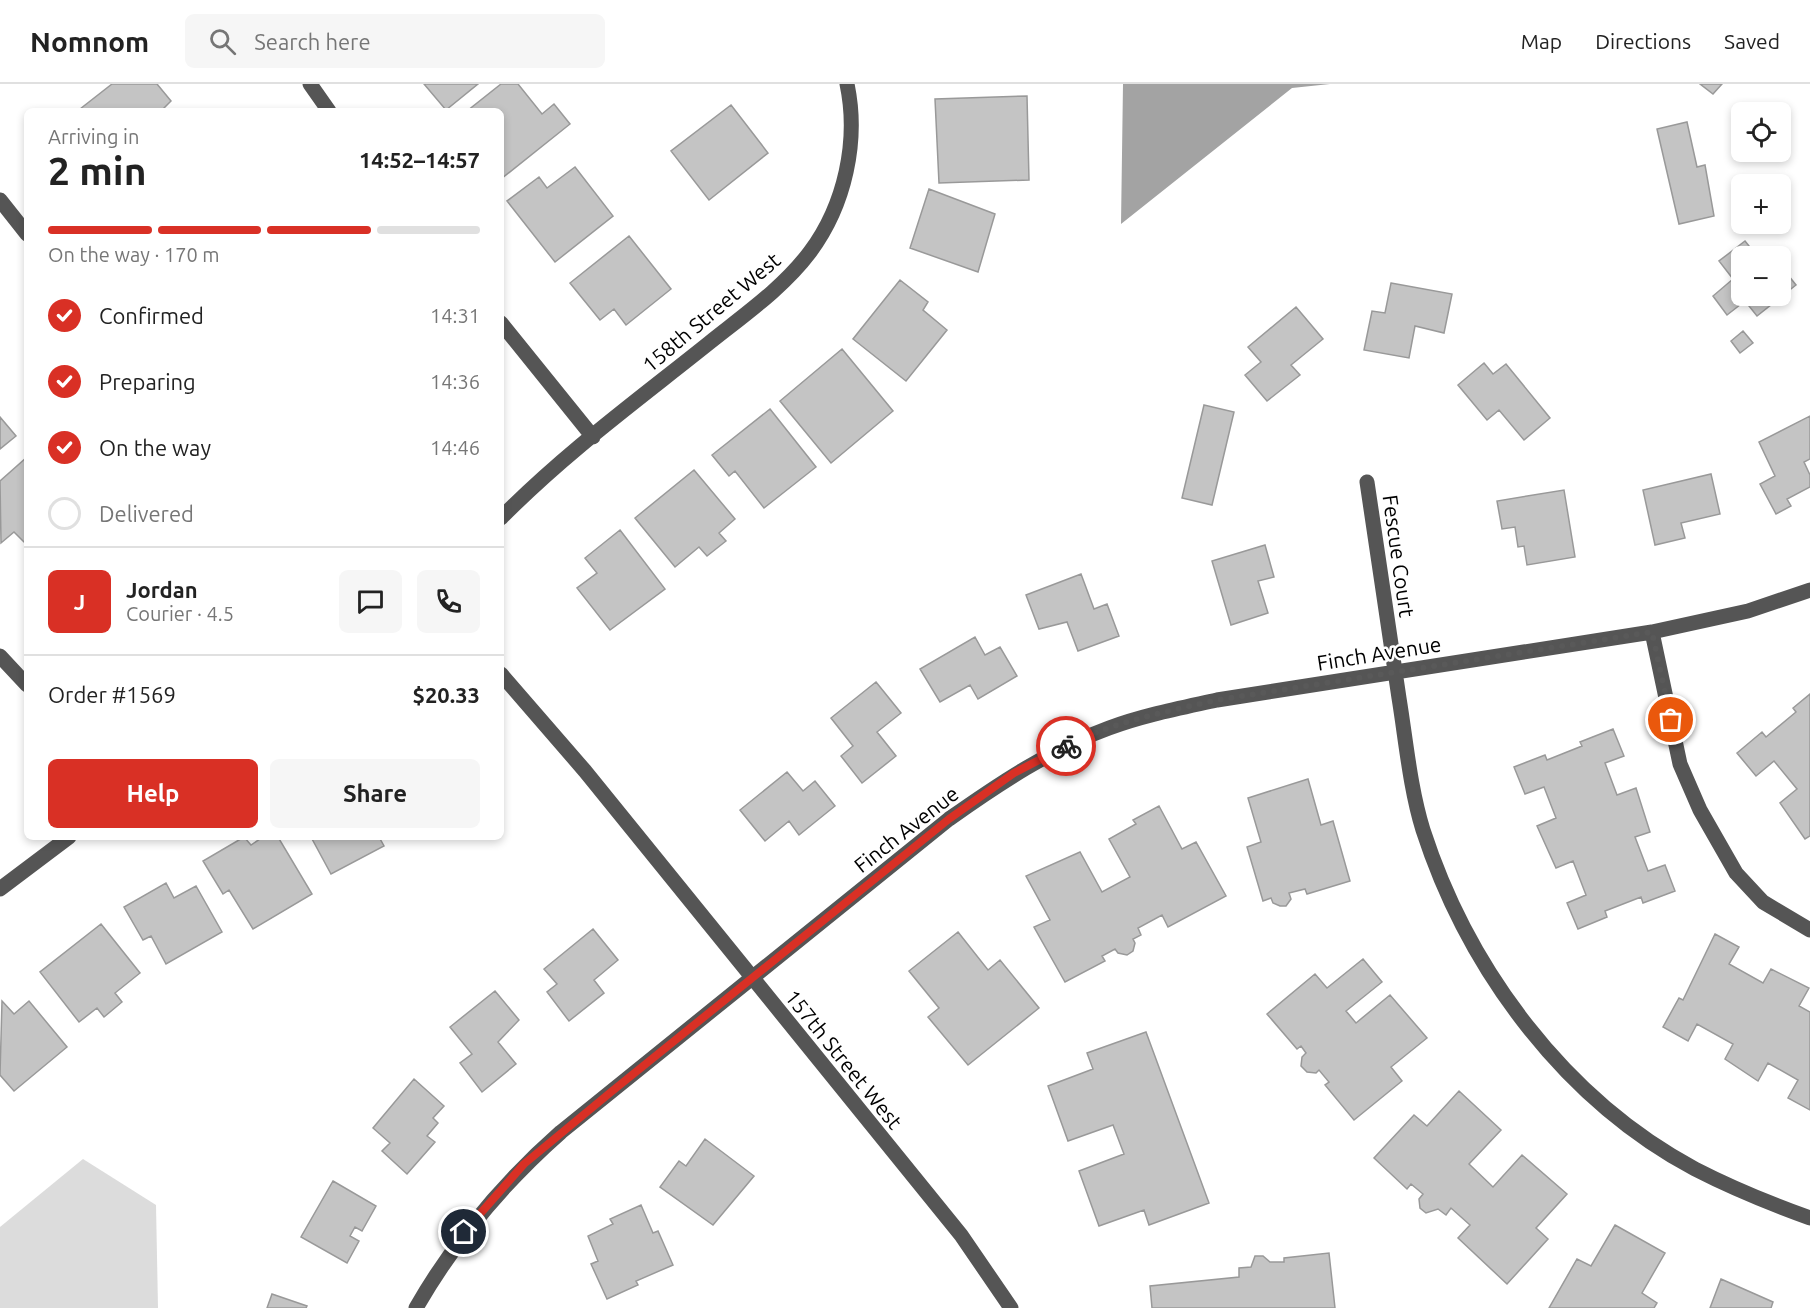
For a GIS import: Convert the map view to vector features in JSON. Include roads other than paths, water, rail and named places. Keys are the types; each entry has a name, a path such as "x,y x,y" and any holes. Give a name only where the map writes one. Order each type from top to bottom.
{"street":[{"path":"310,84 327,108"},
{"name":"158th Street West","path":"504,515 531,488 772,292 811,251 830,219 846,175 851,119 846,84"},
{"path":"0,200 24,230"},
{"path":"504,327 593,437"},
{"name":"Fescue Court","path":"1367,482 1395,672"},
{"name":"Finch Avenue","path":"416,1308 464,1232 524,1164 949,819 1014,773 1072,744 1148,716 1205,703 1652,632 1748,611 1810,590"},
{"path":"1652,632 1680,764 1700,810 1736,873 1762,902 1810,930"},
{"path":"0,656 24,682"},
{"path":"1395,672 1423,828 1450,902 1482,964 1529,1028 1582,1087 1636,1131 1694,1168 1766,1202 1810,1218"},
{"name":"157th Street West","path":"504,677 585,771 751,979 961,1235 1011,1308"},
{"path":"0,889 65,840"}]}
